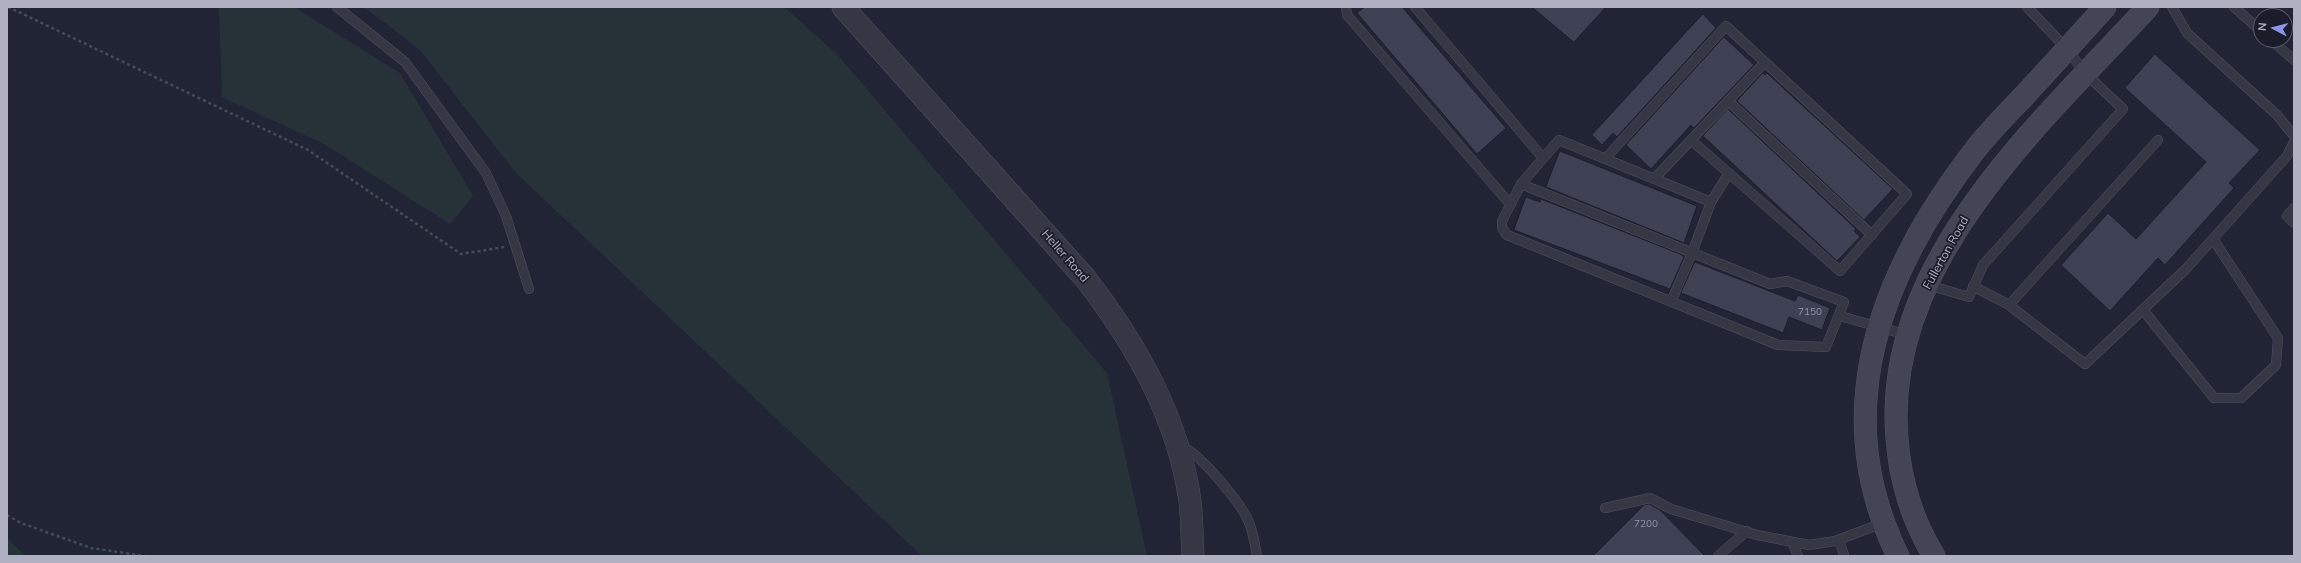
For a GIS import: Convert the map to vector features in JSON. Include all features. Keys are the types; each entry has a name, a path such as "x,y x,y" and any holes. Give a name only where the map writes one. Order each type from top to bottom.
{"main road":[{"path":"1898,556 1883,523 1871,477 1865,432 1867,382 1878,327 1906,257 1945,192 1992,130 2106,7"},
{"name":"Fullerton Road","path":"1934,556 1910,506 1898,448 1896,400 1901,362 1907,335 1928,285 1954,235 1992,179 2024,140 2148,7"}],"street":[{"name":"Heller Road","path":"843,7 1085,278 1112,312 1140,357 1163,405 1178,446 1190,501 1193,556"}],"lane":[{"path":"337,7 405,62 486,173 506,216 529,289"},
{"path":"1346,7 1347,15 1510,204"},
{"path":"1415,7 1543,158"},
{"path":"1928,285 1969,297 1983,265 2123,109 2086,74 2067,49 2027,7"},
{"path":"2172,7 2187,34 2277,115 2294,136"},
{"path":"2234,7 2253,24"},
{"path":"1605,159 1726,26 1907,194 1840,271 1691,140"},
{"path":"2280,48 2294,60"},
{"path":"1654,179 1765,62"},
{"path":"1728,101 1872,235"},
{"path":"1520,184 1770,284 1787,281 1844,302 1840,316 1826,347 1778,345 1507,235 1502,228 1502,220 1520,184 1559,140 1711,202"},
{"path":"2009,305 2158,140"},
{"path":"1973,286 2009,305 2085,364 2186,269 2287,156 2294,142"},
{"path":"1671,302 1692,253 1711,202 1729,173"},
{"path":"2294,208 2287,216 2294,223"},
{"path":"2142,310 2214,398 2240,398 2276,365 2278,338 2213,239"},
{"path":"1840,316 1907,335"},
{"path":"1178,446 1185,447 1196,456 1237,502 1249,521 1257,556"},
{"path":"1605,508 1650,498 1671,510 1747,532 1809,545 1839,540 1883,523"},
{"path":"1718,556 1747,532"},
{"path":"1839,540 1844,555"},
{"path":"1792,542 1798,556"}],"path":[{"path":"8,7 308,150 461,254 516,246"},
{"path":"7,515 21,523 91,548 145,556"}],"shaded area":[{"path":"219,7 294,7 400,73 473,196 450,224 324,144 222,97"},
{"path":"364,7 784,7 837,54 1107,373 1147,556 922,556 515,172 420,50"},
{"path":"7,537 23,554 26,556 7,556"}],"building":[{"path":"1365,7 1402,7 1506,128 1477,154 1357,13"},
{"path":"1532,7 1606,7 1574,42"},
{"path":"1703,14 1716,28 1617,137 1613,133 1602,145 1592,135"},
{"path":"1724,37 1754,65 1694,128 1691,125 1651,169 1626,145"},
{"path":"2155,54 2260,150 2229,183 2234,188 2165,265 2158,258 2110,311 2061,265 2108,213 2136,239 2206,162 2125,88"},
{"path":"1763,73 1765,75 1767,73 1893,189 1864,220 1737,101"},
{"path":"1728,109 1856,229 1854,231 1860,237 1837,261 1703,136"},
{"path":"1560,151 1697,206 1684,243 1546,187"},
{"path":"1526,197 1540,202 1541,199 1680,254 1684,257 1670,289 1514,230"},
{"path":"1695,262 1795,301 1798,295 1830,308 1822,330 1789,317 1783,333 1681,293"},
{"path":"1649,504 1660,510 1705,556 1593,556 1644,505"}]}
